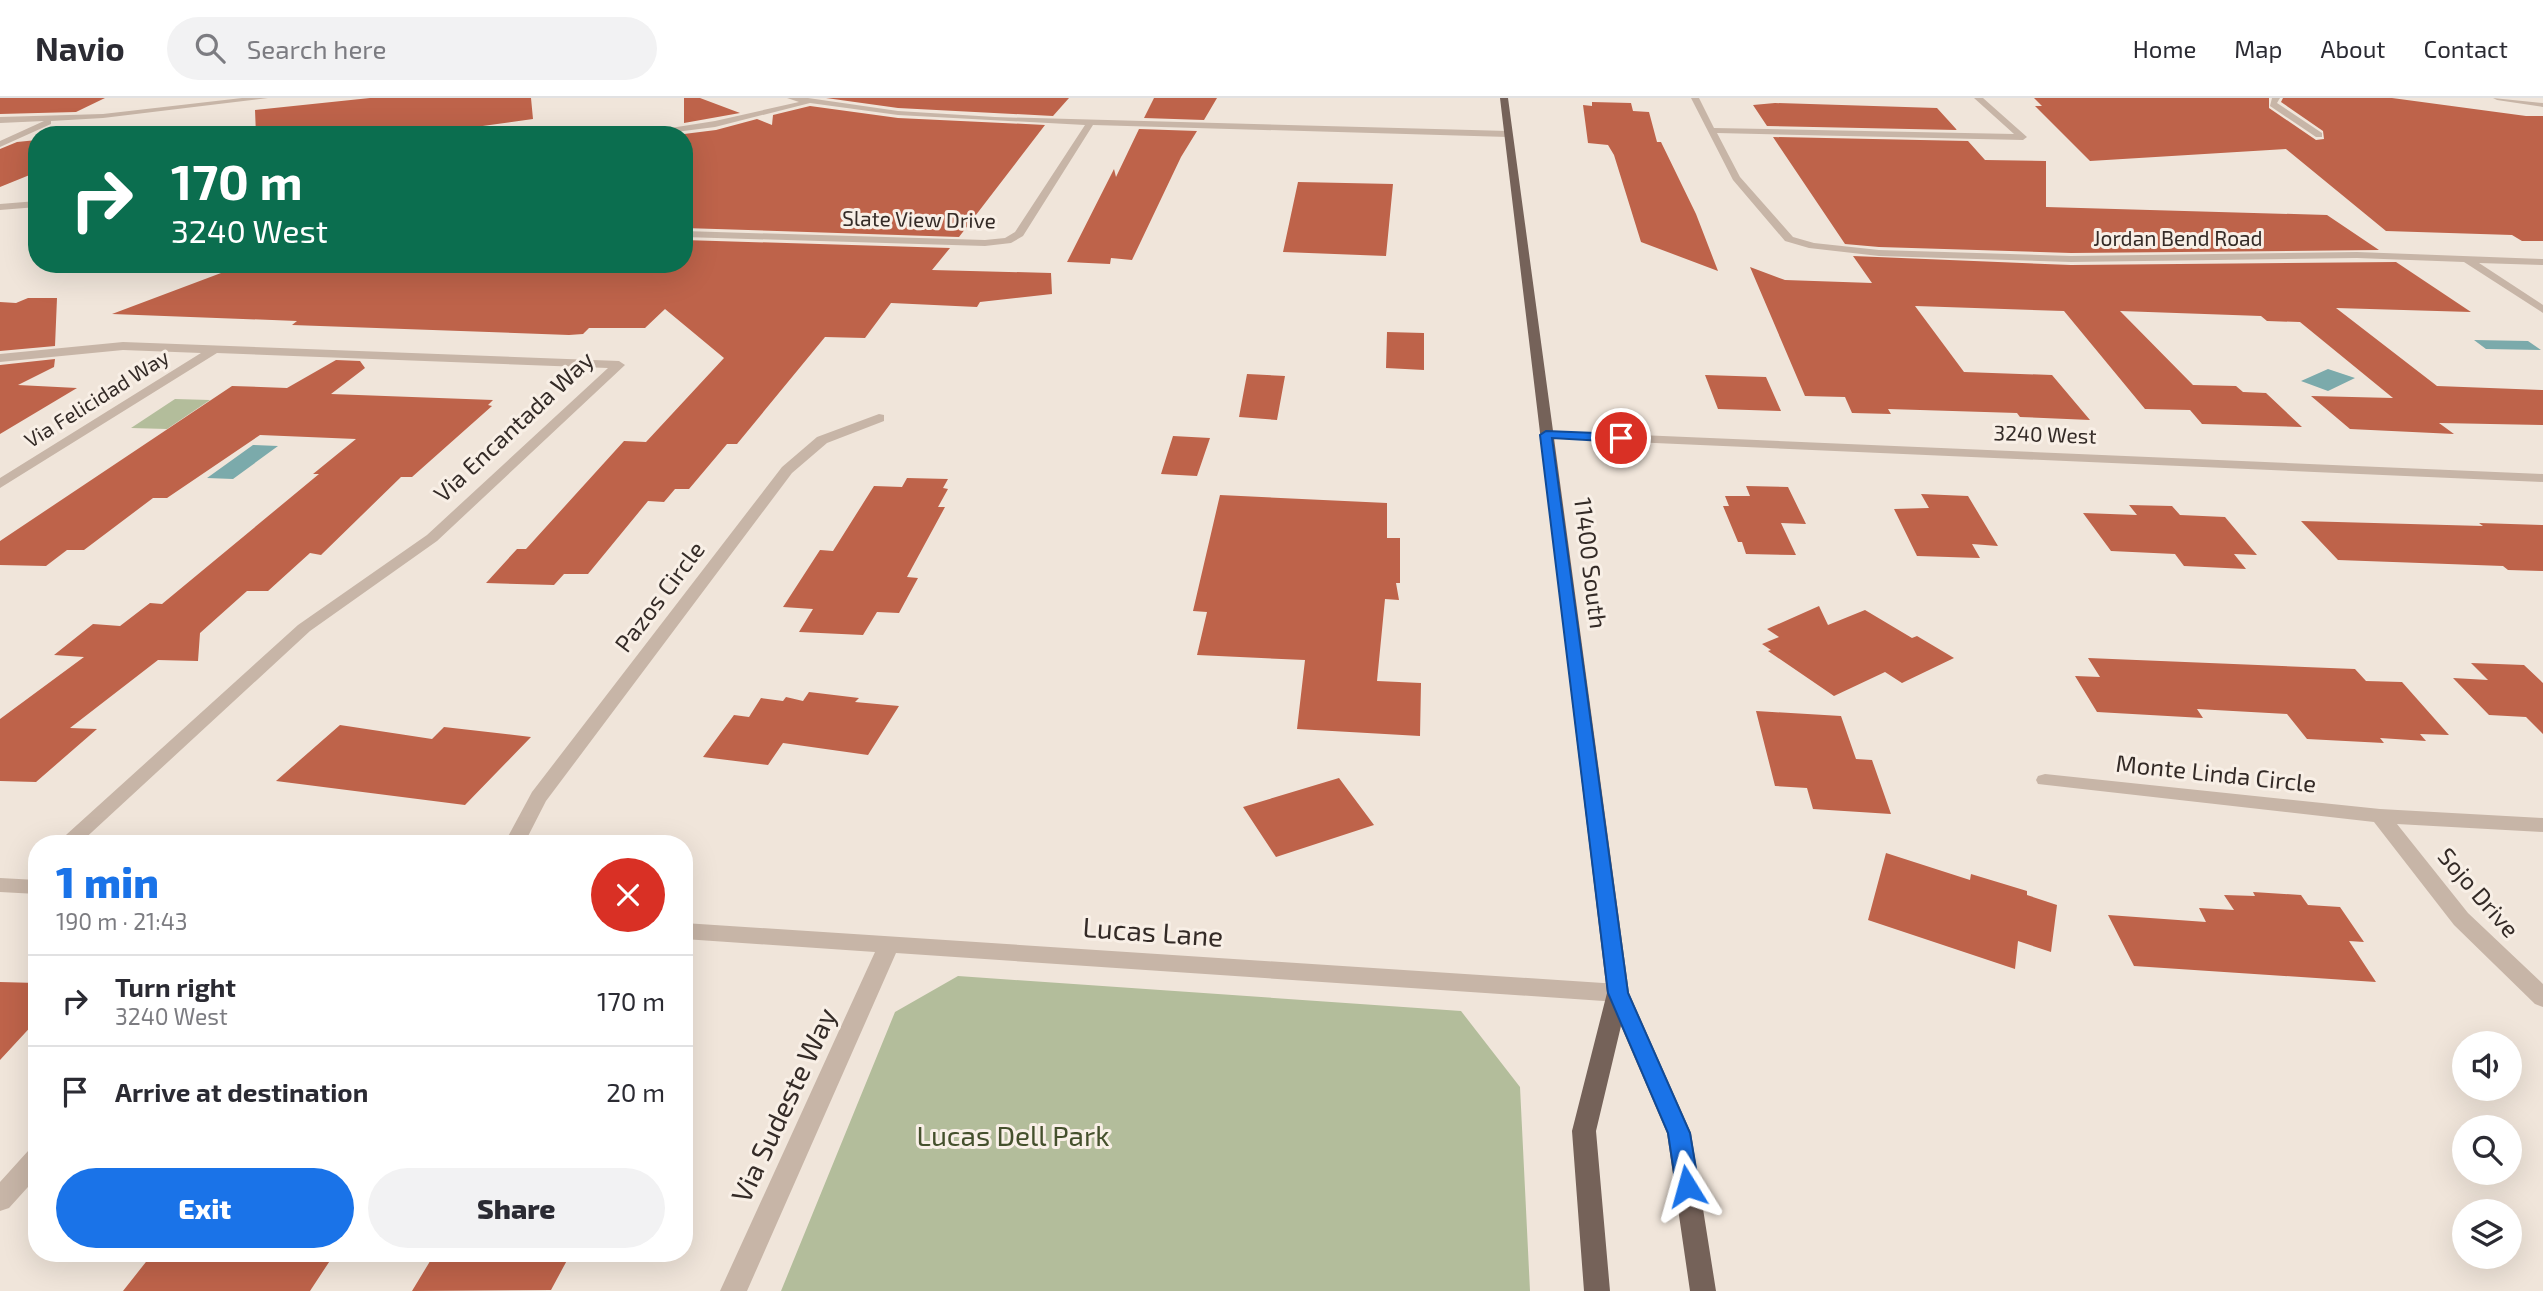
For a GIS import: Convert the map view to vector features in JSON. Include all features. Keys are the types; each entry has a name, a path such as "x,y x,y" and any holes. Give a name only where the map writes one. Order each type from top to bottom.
{"main road":[{"name":"11400 South","path":"1504,98 1618,993 1679,1133 1703,1291"},
{"name":"11400 South","path":"1598,1291 1584,1131 1618,993"}],"street":[{"path":"0,120 142,113 264,98"},
{"path":"790,98 930,116 1508,134"},
{"path":"693,126 726,122 821,98"},
{"name":"Jordan Bend Road","path":"1695,98 1736,178 1789,239 1813,246 1879,253 2071,259 2357,255 2543,262"},
{"path":"1710,130 2023,136 2000,120 1978,98"},
{"path":"2276,98 2273,104 2319,135"},
{"path":"2497,98 2543,105"},
{"path":"38,126 53,119"},
{"name":"Slate View Drive","path":"693,234 985,243 1007,241 1019,234 1090,123"},
{"path":"0,144 28,131"},
{"path":"0,206 28,204"},
{"path":"2466,258 2543,310"},
{"name":"Via Encantada Way","path":"0,358 106,346 619,365 432,538 304,628 76,835"},
{"name":"Via Felicidad Way","path":"0,484 215,349"},
{"name":"Pazos Circle","path":"518,835 539,797 787,470 822,440 879,418"},
{"name":"3240 West","path":"1546,435 2543,478"},
{"name":"Monte Linda Circle","path":"2045,780 2381,816 2543,825"},
{"name":"Sojo Drive","path":"2381,816 2461,919 2543,998"},
{"name":"Lucas Lane","path":"693,932 1618,993"},
{"name":"Via Sudeste Way","path":"733,1291 890,944"},
{"path":"0,1200 28,1169"}],"green space":[{"path":"175,399 210,400 167,429 131,428"},
{"name":"Lucas Dell Park","path":"958,976 1461,1011 1520,1087 1530,1291 781,1291 895,1012"}],"water":[{"path":"2474,340 2528,341 2541,350 2486,349"},
{"path":"2328,369 2355,378 2328,391 2301,381"},
{"path":"253,445 278,446 233,479 207,478"}],"building":[{"path":"0,98 105,98 76,112 0,114"},
{"path":"370,98 531,98 533,119 482,126 256,126 255,110"},
{"path":"684,98 700,98 740,113 684,123"},
{"path":"826,98 1069,98 1053,116 898,108"},
{"path":"1154,98 1217,98 1204,120 1144,118"},
{"path":"2034,98 2269,98 2269,108 2316,140 2324,139 2323,131 2281,102 2283,98 2392,98 2543,116 2543,241 2522,241 2512,235 2386,231 2286,149 2090,161 2035,106 2042,106"},
{"path":"1592,102 1631,103 1633,111 1649,112 1657,142 1661,142 1696,214 1718,271 1641,242 1614,155 1608,145 1588,143 1583,105 1592,106"},
{"path":"1775,103 1937,108 1957,130 1767,126 1753,105"},
{"path":"810,106 898,118 1045,125 959,237 693,228 693,133 757,119 772,125 773,115"},
{"path":"1139,129 1197,131 1181,157 1132,260 1111,258 1110,264 1067,262 1114,169 1116,177"},
{"path":"1773,137 1968,141 1985,160 2046,161 2046,207 2327,215 2379,250 2071,253 1845,244"},
{"path":"28,141 28,176 0,187 0,149"},
{"path":"1298,182 1393,184 1386,256 1283,252"},
{"path":"693,240 950,248 932,270 1051,273 1052,294 980,302 977,307 891,303 865,338 825,337 737,444 727,444 689,489 675,489 664,502 648,501 588,574 564,574 554,585 486,583 517,549 526,549 624,441 646,442 724,358 665,309 645,328 589,328 583,334 569,335 292,325 297,321 112,314 221,273 693,273"},
{"path":"1853,256 2071,265 2396,262 2471,312 2336,308 2437,386 2543,390 2543,425 2439,423 2454,434 2350,429 2311,396 2393,398 2300,322 2267,321 2261,316 2120,311 2193,385 2236,386 2243,392 2266,393 2302,427 2202,424 2190,410 2145,409 2064,311 1915,306 1964,372 2052,375 2090,420 2020,417 2017,413 1888,409 1891,414 1852,413 1845,397 1805,396 1750,267 1785,280 1872,283"},
{"path":"28,298 57,298 55,346 0,351 0,302 16,303"},
{"path":"1387,332 1424,333 1424,370 1386,368"},
{"path":"55,359 54,367 18,385 77,388 0,434 0,365"},
{"path":"336,360 360,361 365,368 331,394 493,400 488,405 492,406 412,477 401,477 321,555 310,553 268,591 247,591 200,633 198,661 158,660 70,728 97,729 36,782 0,781 0,719 84,657 54,655 93,624 120,626 150,603 162,604 319,474 313,474 356,439 260,435 167,498 153,498 84,550 67,550 46,566 0,565 0,541 232,386 287,388"},
{"path":"1247,374 1285,376 1277,420 1239,417"},
{"path":"1705,375 1766,377 1781,411 1718,409"},
{"path":"1173,436 1210,438 1197,476 1161,474"},
{"path":"907,478 948,479 943,488 948,489 938,507 945,507 907,577 918,578 899,613 877,612 863,635 799,632 813,609 783,607 820,550 833,551 874,486 902,487"},
{"path":"1746,486 1788,487 1806,524 1781,523 1796,555 1746,554 1723,506 1729,506 1725,496 1750,496"},
{"path":"1921,494 1968,496 1998,546 1972,544 1980,558 1917,556 1894,509 1929,508"},
{"path":"1220,495 1387,503 1387,538 1400,538 1400,583 1396,583 1399,600 1385,599 1377,681 1421,683 1420,736 1297,729 1305,660 1197,655 1207,612 1193,611"},
{"path":"2129,505 2172,506 2180,515 2225,517 2257,555 2234,554 2246,569 2184,566 2175,554 2111,551 2083,513 2137,515"},
{"path":"2301,521 2543,525 2543,571 2508,570 2503,566 2338,560"},
{"path":"1819,606 1828,625 1865,610 1912,638 1917,636 1954,658 1902,683 1885,672 1834,696 1768,651 1771,650 1762,644 1779,637 1767,629"},
{"path":"2088,658 2355,669 2366,681 2402,682 2449,735 2420,734 2426,741 2380,738 2384,743 2307,739 2287,714 2197,709 2203,718 2097,712 2075,676 2100,677"},
{"path":"2471,663 2524,665 2543,683 2543,734 2526,717 2489,715 2453,678 2488,680"},
{"path":"809,692 859,698 855,702 899,706 868,755 783,743 768,765 703,757 734,715 749,717 761,698 783,701 786,697 803,701"},
{"path":"1756,711 1841,716 1856,759 1872,760 1891,814 1813,809 1807,788 1775,786"},
{"path":"340,725 432,739 444,727 531,737 465,805 276,781"},
{"path":"1339,778 1374,825 1276,857 1243,807"},
{"path":"1886,853 1970,880 1971,874 2027,891 2027,895 2057,905 2051,952 2018,941 2015,969 1868,920"},
{"path":"2253,892 2301,895 2308,905 2340,907 2364,942 2349,941 2376,982 2134,966 2108,915 2206,922 2199,908 2234,910 2224,895 2255,896"},
{"path":"0,982 28,983 28,1030 0,1060"},
{"path":"146,1262 329,1262 310,1291 123,1291"},
{"path":"430,1262 566,1262 551,1290 412,1291"}],"route":[{"path":"1621,438 1546,435 1618,993 1679,1133 1687,1186"}]}
